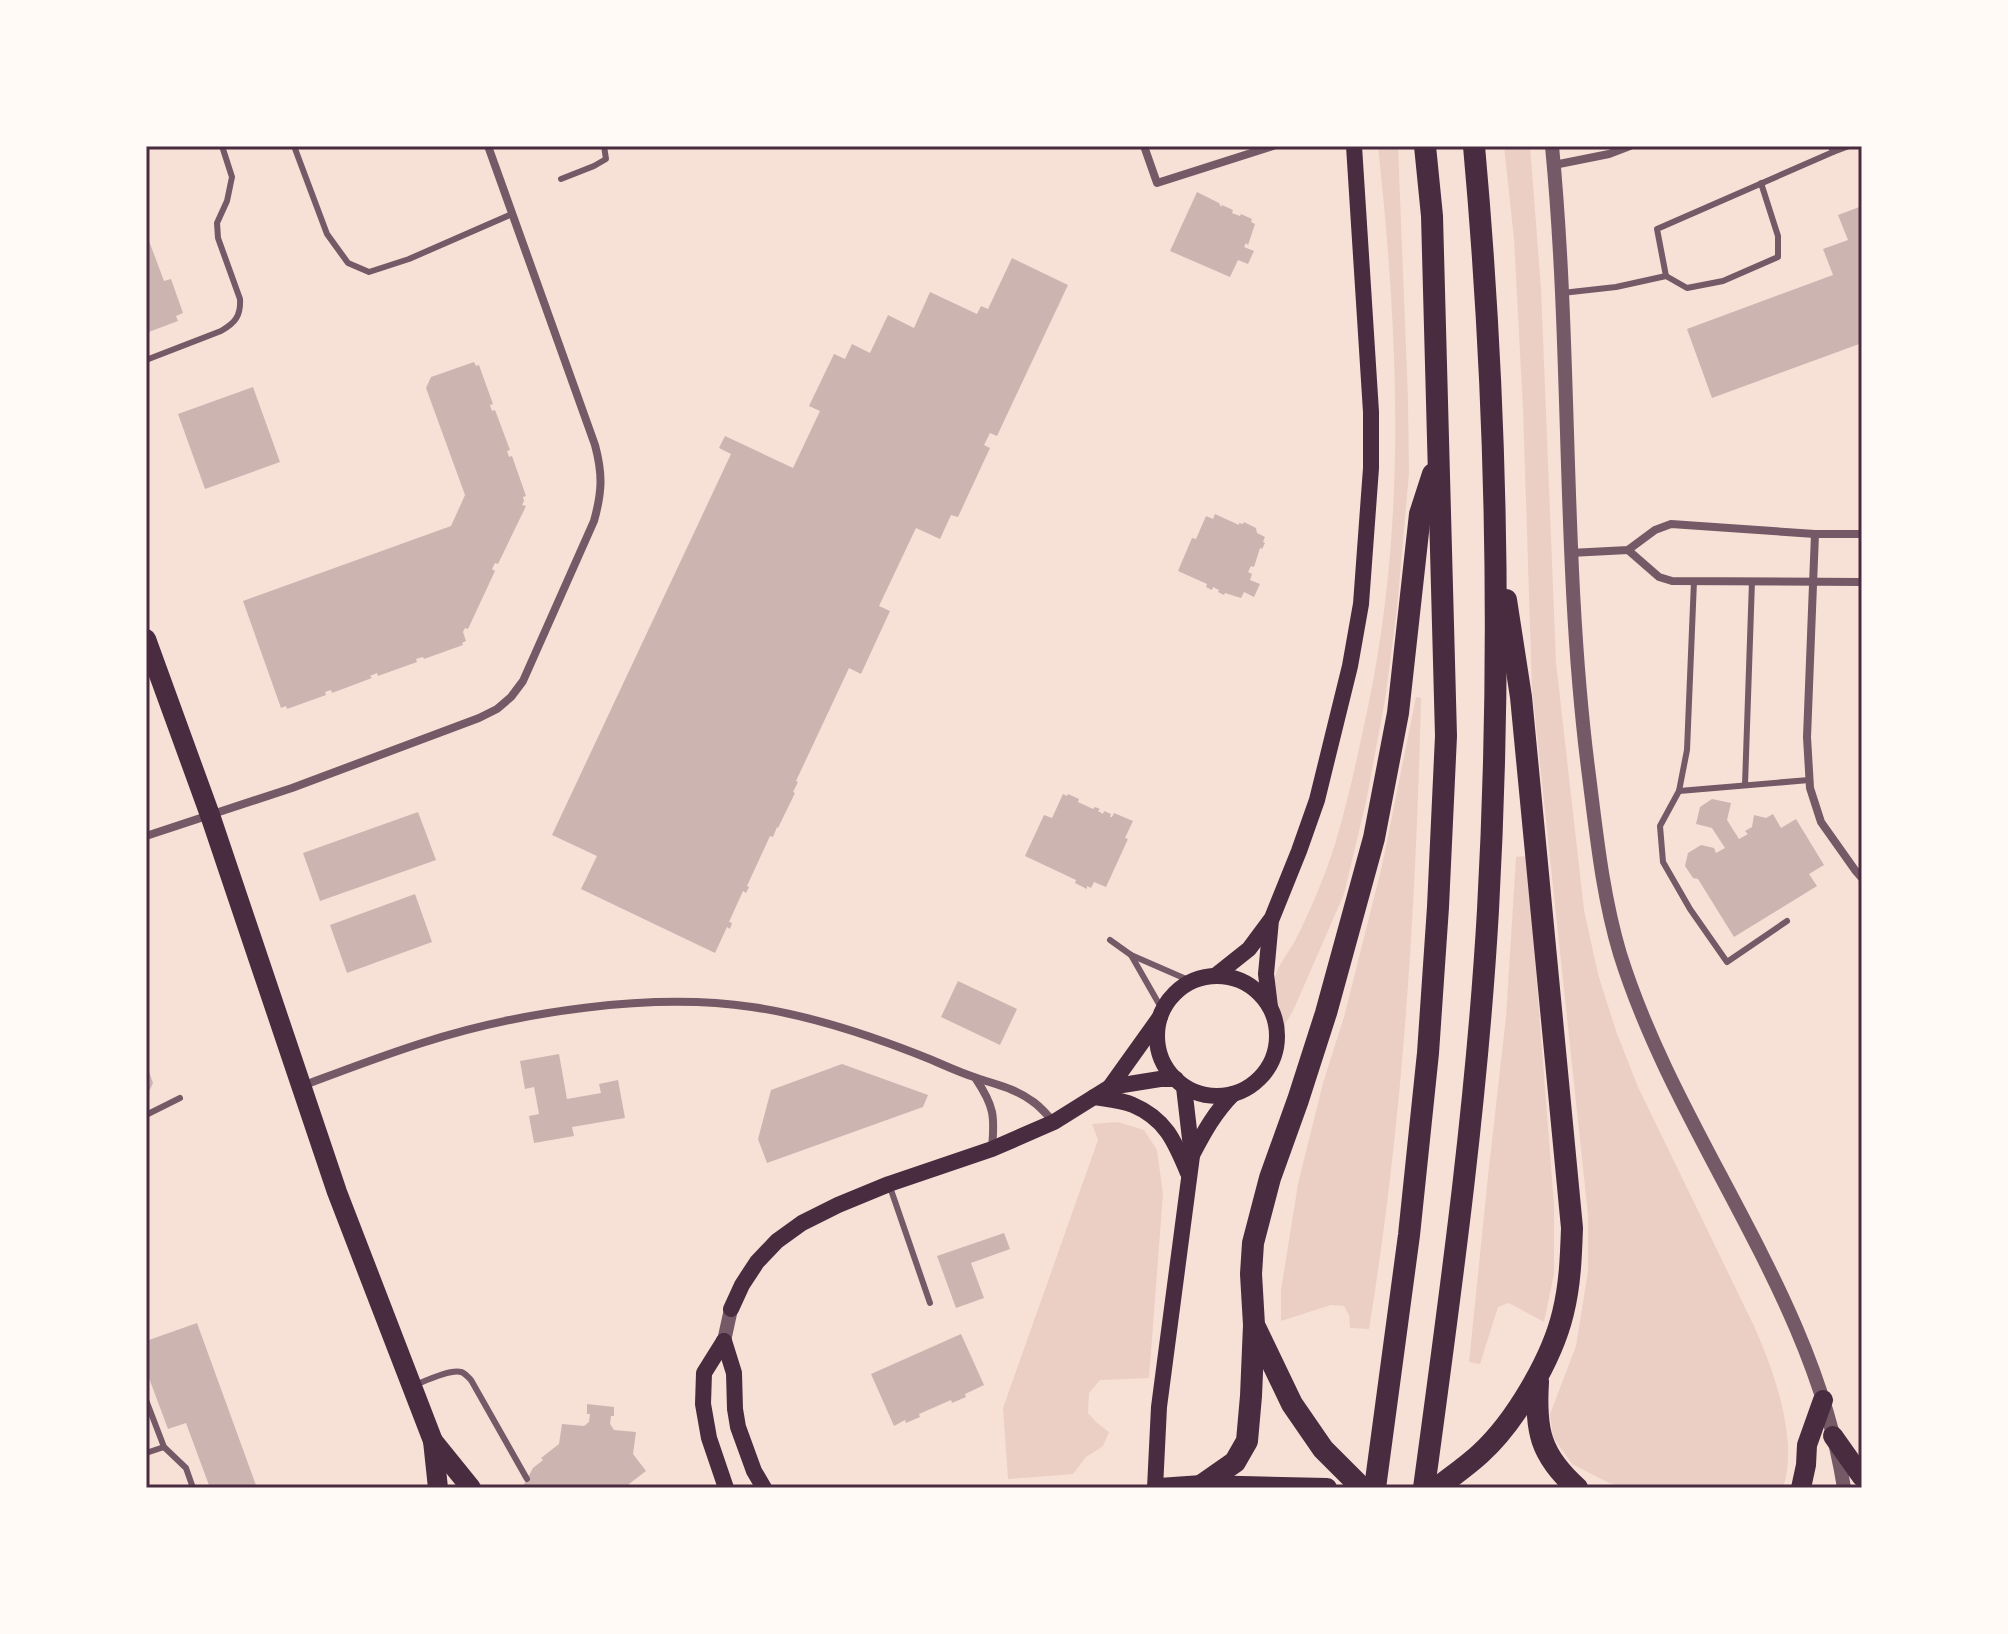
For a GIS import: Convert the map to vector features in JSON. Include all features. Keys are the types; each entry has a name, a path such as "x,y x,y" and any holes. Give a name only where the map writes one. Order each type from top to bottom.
{"highway":[{"path":"1375,1488 1409,1235 1428,1053 1446,736 1432,216 1425,146"},
{"path":"1424,1488 1457,1239 1477,1059 1486,940 1494,725 1495,531 1487,322 1474,146"},
{"path":"1202,1485 1235,1462 1247,1441 1254,1325 1253,1243 1270,1178 1330,998 1374,838 1398,713 1420,514 1439,457"},
{"path":"1437,1488 1481,1453 1520,1407 1563,1316 1571,1270 1572,1228 1521,697 1495,531"},
{"path":"1254,1325 1292,1404 1323,1449 1362,1488"},
{"path":"1538,1374 1538,1430 1546,1451 1560,1472 1577,1488"}],"main road":[{"path":"1215,976 1249,949 1272,918 1299,851 1317,800 1350,666 1361,604 1371,468 1371,412 1354,146"},
{"path":"146,639 210,815 337,1192 433,1441 438,1488"},
{"path":"1162,1014 1157,1036 1160,1056 1169,1073 1180,1083 1202,1095 1221,1097 1241,1092 1257,1081 1270,1066 1277,1047 1277,1026 1270,1007 1266,974 1272,918"},
{"path":"731,1309 757,1262 777,1241 802,1223 889,1184 992,1149 1054,1122 1110,1087 1162,1014 1169,999 1184,986 1215,976 1240,981 1258,992 1270,1007"},
{"path":"1110,1087 1160,1079 1180,1083"},
{"path":"1180,1083 1192,1156 1161,1392 1157,1488 1202,1485 1326,1488"},
{"path":"1192,1156 1208,1125 1233,1094"},
{"path":"1094,1097 1131,1104 1158,1119 1175,1141 1189,1176"},
{"path":"724,1341 704,1373 703,1404 709,1438 726,1488"},
{"path":"724,1341 734,1373 738,1427 754,1471 764,1488"},
{"path":"1801,1488 1807,1445 1823,1400"},
{"path":"1833,1436 1862,1477"},
{"path":"433,1441 471,1488"}],"street":[{"path":"146,836 292,788 479,718 511,697 534,659 594,521 600,501 601,466 488,146"},
{"path":"1144,146 1157,183 1273,146"},
{"path":"1552,146 1562,293 1570,553 1579,685 1608,907 1641,1014 1662,1061 1775,1279 1808,1353 1833,1436 1844,1488"},
{"path":"1554,165 1609,154 1630,146"},
{"path":"1570,553 1628,550 1655,530 1671,524 1815,534 1862,534"},
{"path":"1815,534 1807,737 1809,780 1821,822 1862,878"},
{"path":"1628,550 1659,577 1672,581 1862,582"},
{"path":"301,1087 414,1046 480,1027 620,1005 689,1003 752,1007 816,1019 876,1038 976,1078 1006,1086 1033,1101 1054,1122"},
{"path":"976,1078 988,1096 993,1112 992,1149"},
{"path":"724,1341 731,1309"}],"lane":[{"path":"146,360 221,331 238,317 240,299 218,238 217,223 227,201 232,177 223,146"},
{"path":"294,146 327,234 348,263 369,272 409,259 512,214"},
{"path":"561,179 606,159 604,146"},
{"path":"1666,276 1657,229 1832,149 1849,146"},
{"path":"1562,293 1616,287 1666,276 1687,288 1723,281 1778,257 1778,236 1761,183"},
{"path":"1694,581 1687,750 1679,791 1660,826 1663,862 1690,909 1727,962 1787,921"},
{"path":"1745,785 1752,581"},
{"path":"1679,791 1809,780"},
{"path":"1110,940 1131,955 1193,982"},
{"path":"1131,955 1162,1014"},
{"path":"146,1115 180,1098"},
{"path":"889,1184 930,1303"},
{"path":"411,1386 453,1372 466,1374 527,1479"},
{"path":"146,1400 164,1447 186,1468 193,1488"},
{"path":"146,1453 164,1447"}],"shaded area":[{"path":"1378,146 1398,146 1409,473 1397,609 1385,700 1366,802 1344,894 1293,1011 1277,1037 1273,987 1279,967 1312,904 1340,827 1369,702 1389,563 1394,494 1394,355"},
{"path":"1504,146 1530,146 1541,288 1556,662 1584,910 1598,974 1638,1087 1754,1326 1776,1384 1788,1449 1783,1488 1625,1488 1572,1464 1553,1437 1550,1414 1576,1346 1588,1271 1588,1215 1532,689 1523,409 1514,239"},
{"path":"1416,697 1421,698 1419,777 1406,1015 1391,1172 1369,1329 1350,1328 1349,1315 1344,1306 1331,1305 1281,1321 1281,1290 1298,1184 1382,866"},
{"path":"1527,856 1554,1204 1554,1274 1544,1322 1509,1303 1498,1307 1480,1364 1469,1362 1506,1017 1516,857"},
{"path":"1118,1122 1144,1130 1157,1150 1163,1194 1149,1378 1100,1380 1089,1393 1088,1413 1109,1432 1103,1446 1086,1457 1073,1474 1008,1479 1003,1408 1098,1140 1092,1124"}],"building":[{"path":"1197,192 1221,207 1233,210 1232,213 1252,219 1251,222 1255,224 1248,245 1246,243 1244,247 1254,251 1248,264 1238,260 1230,277 1170,251"},
{"path":"1862,206 1862,343 1712,398 1687,329 1833,275 1823,249 1848,240 1838,215"},
{"path":"146,233 164,281 171,279 183,313 176,316 178,321 146,333"},
{"path":"1012,258 1068,285 997,436 990,433 984,445 990,448 958,517 951,515 940,539 916,528 879,606 890,611 861,674 849,668 796,781 795,793 773,837 770,836 749,887 746,893 743,891 729,922 732,923 730,929 727,927 715,953 581,889 597,856 552,835 731,454 719,448 725,436 793,468 820,411 809,406 834,354 845,359 852,344 870,353 888,315 914,328 930,292 977,314 981,306 988,309"},
{"path":"474,362 476,366 479,365 493,404 490,405 492,411 495,410 510,450 507,451 509,457 512,456 526,496 522,505 526,506 498,564 495,563 492,569 495,571 468,629 465,628 463,632 466,641 463,645 416,659 417,662 378,676 377,673 370,676 372,678 332,693 331,690 325,692 326,695 287,709 286,706 281,708 243,601 451,526 465,495 426,388 431,377"},
{"path":"253,387 280,462 205,489 178,414"},
{"path":"1215,514 1239,525 1244,522 1265,537 1254,567 1251,566 1248,572 1252,574 1250,580 1260,584 1254,597 1244,592 1241,598 1224,595 1178,571 1192,538 1196,539 1206,516 1213,519"},
{"path":"1063,794 1079,799 1078,802 1093,809 1100,809 1098,811 1103,814 1104,811 1111,814 1110,817 1114,813 1133,821 1106,887 1094,882 1087,889 1075,883 1076,880 1025,856 1044,815 1052,818"},
{"path":"1712,799 1731,803 1727,820 1739,839 1748,834 1745,831 1752,827 1754,815 1766,818 1773,814 1781,828 1796,819 1824,865 1809,874 1817,886 1734,937 1698,879 1693,878 1685,866 1688,853 1701,845 1714,848 1716,853 1725,848 1712,828 1696,824 1700,807"},
{"path":"418,812 436,860 320,901 303,853"},
{"path":"415,894 432,942 347,973 330,925"},
{"path":"958,981 1017,1009 1000,1045 941,1017"},
{"path":"559,1054 567,1099 601,1093 599,1084 618,1080 625,1118 572,1127 574,1136 534,1143 529,1116 539,1114 534,1087 525,1089 520,1061"},
{"path":"146,1063 153,1083 146,1098"},
{"path":"842,1064 928,1095 923,1107 767,1163 758,1139 771,1090"},
{"path":"1004,1233 1010,1249 971,1263 984,1298 956,1308 937,1256"},
{"path":"197,1323 257,1488 210,1488 186,1423 168,1429 146,1370 146,1341"},
{"path":"961,1334 984,1385 965,1394 966,1397 952,1403 951,1400 919,1414 920,1417 894,1426 871,1374"},
{"path":"587,1404 614,1407 610,1424 614,1430 636,1432 633,1454 646,1471 629,1484 629,1488 522,1488 533,1468 543,1460 541,1458 559,1444 562,1424 584,1426 589,1422"}]}
